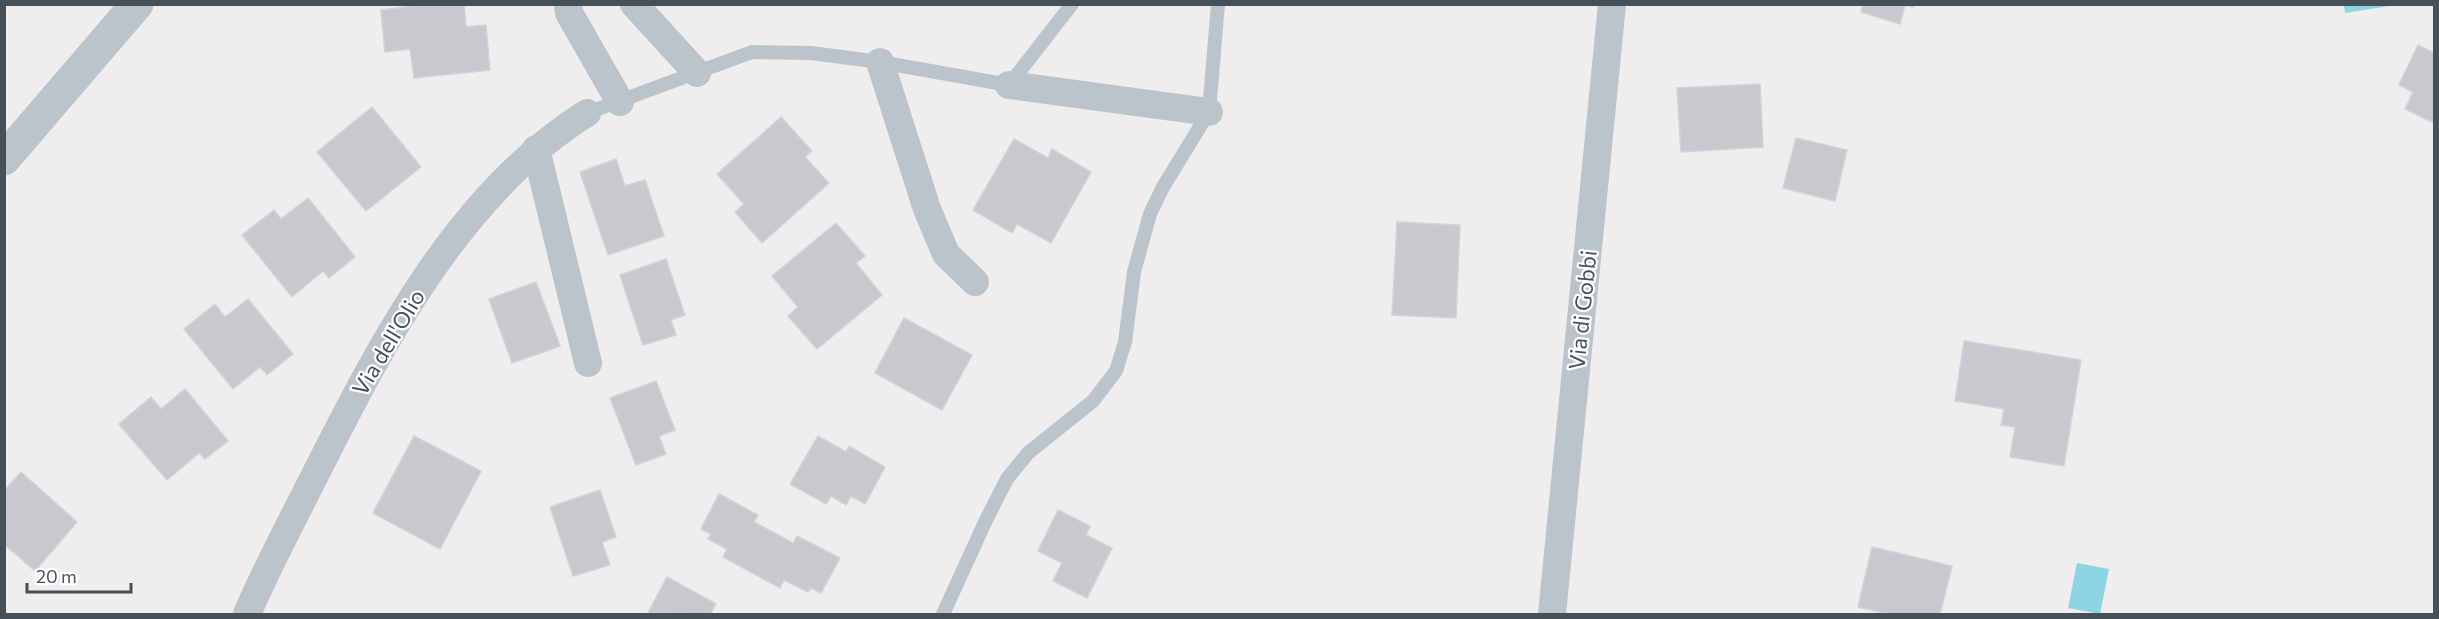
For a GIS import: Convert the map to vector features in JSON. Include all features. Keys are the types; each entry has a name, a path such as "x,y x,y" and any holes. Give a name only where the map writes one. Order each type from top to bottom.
{"street":[{"path":"4,159 137,4"},
{"path":"568,4 569,13 620,102"},
{"path":"634,4 698,73"},
{"name":"Via di Gobbi","path":"1552,615 1612,4"},
{"path":"880,62 927,209 946,254 975,282"},
{"path":"1009,85 1209,112"},
{"name":"Via dell'Olio","path":"247,615 352,401 433,268 464,226 536,149 588,113"},
{"path":"536,149 588,363"}],"lane":[{"path":"588,113 752,52 811,54 880,62 1009,85 1072,4"},
{"path":"943,615 986,520 1008,479 1028,453 1093,401 1116,371 1125,342 1134,272 1150,214 1163,187 1209,112 1218,4"}],"water":[{"path":"2344,4 2396,4 2396,5 2345,13"},
{"path":"2077,563 2109,569 2100,614 2068,608"}],"building":[{"path":"430,4 464,4 466,27 486,25 490,70 414,78 410,49 385,52 381,10"},
{"path":"1863,4 1915,4 1914,7 1905,5 1900,24 1861,12"},
{"path":"2418,45 2434,53 2434,123 2405,109 2413,92 2399,85"},
{"path":"1760,84 1763,147 1681,152 1677,88"},
{"path":"372,107 421,167 366,211 317,152"},
{"path":"781,117 812,151 805,157 829,183 762,243 735,212 744,204 717,174"},
{"path":"1796,138 1847,150 1835,201 1783,188"},
{"path":"1014,139 1048,158 1052,149 1091,172 1051,243 1017,224 1012,233 973,210"},
{"path":"616,159 625,186 645,180 664,236 608,255 580,172"},
{"path":"308,198 355,257 329,278 323,271 292,297 242,235 274,210 281,219"},
{"path":"1397,222 1460,225 1456,318 1392,315"},
{"path":"836,223 865,256 856,263 882,295 817,349 788,316 798,307 772,276"},
{"path":"666,259 685,315 671,320 676,335 643,345 620,275"},
{"path":"536,282 560,346 512,363 489,299"},
{"path":"248,299 293,354 267,375 260,367 233,389 184,329 215,304 225,317"},
{"path":"904,318 972,355 942,410 875,373"},
{"path":"1964,341 2081,360 2064,466 2010,457 2015,427 2001,425 2004,409 1955,401"},
{"path":"656,381 675,430 659,436 666,454 636,465 610,398"},
{"path":"185,389 228,441 205,459 199,453 167,480 119,424 151,397 161,409"},
{"path":"414,436 481,471 440,549 373,513"},
{"path":"818,436 846,452 849,446 885,467 865,504 851,496 846,505 831,496 826,504 790,484"},
{"path":"21,472 77,522 35,571 4,544 4,491"},
{"path":"600,490 616,537 602,542 610,565 573,576 550,507"},
{"path":"719,494 758,515 754,522 793,543 797,536 840,558 821,593 811,588 808,592 784,580 780,588 723,557 727,549 708,539 711,534 701,529"},
{"path":"1058,510 1090,526 1086,535 1112,548 1087,598 1053,581 1062,563 1038,551"},
{"path":"1872,547 1952,566 1940,614 1888,614 1858,607"},
{"path":"667,577 716,604 711,613 713,614 648,613"}]}
